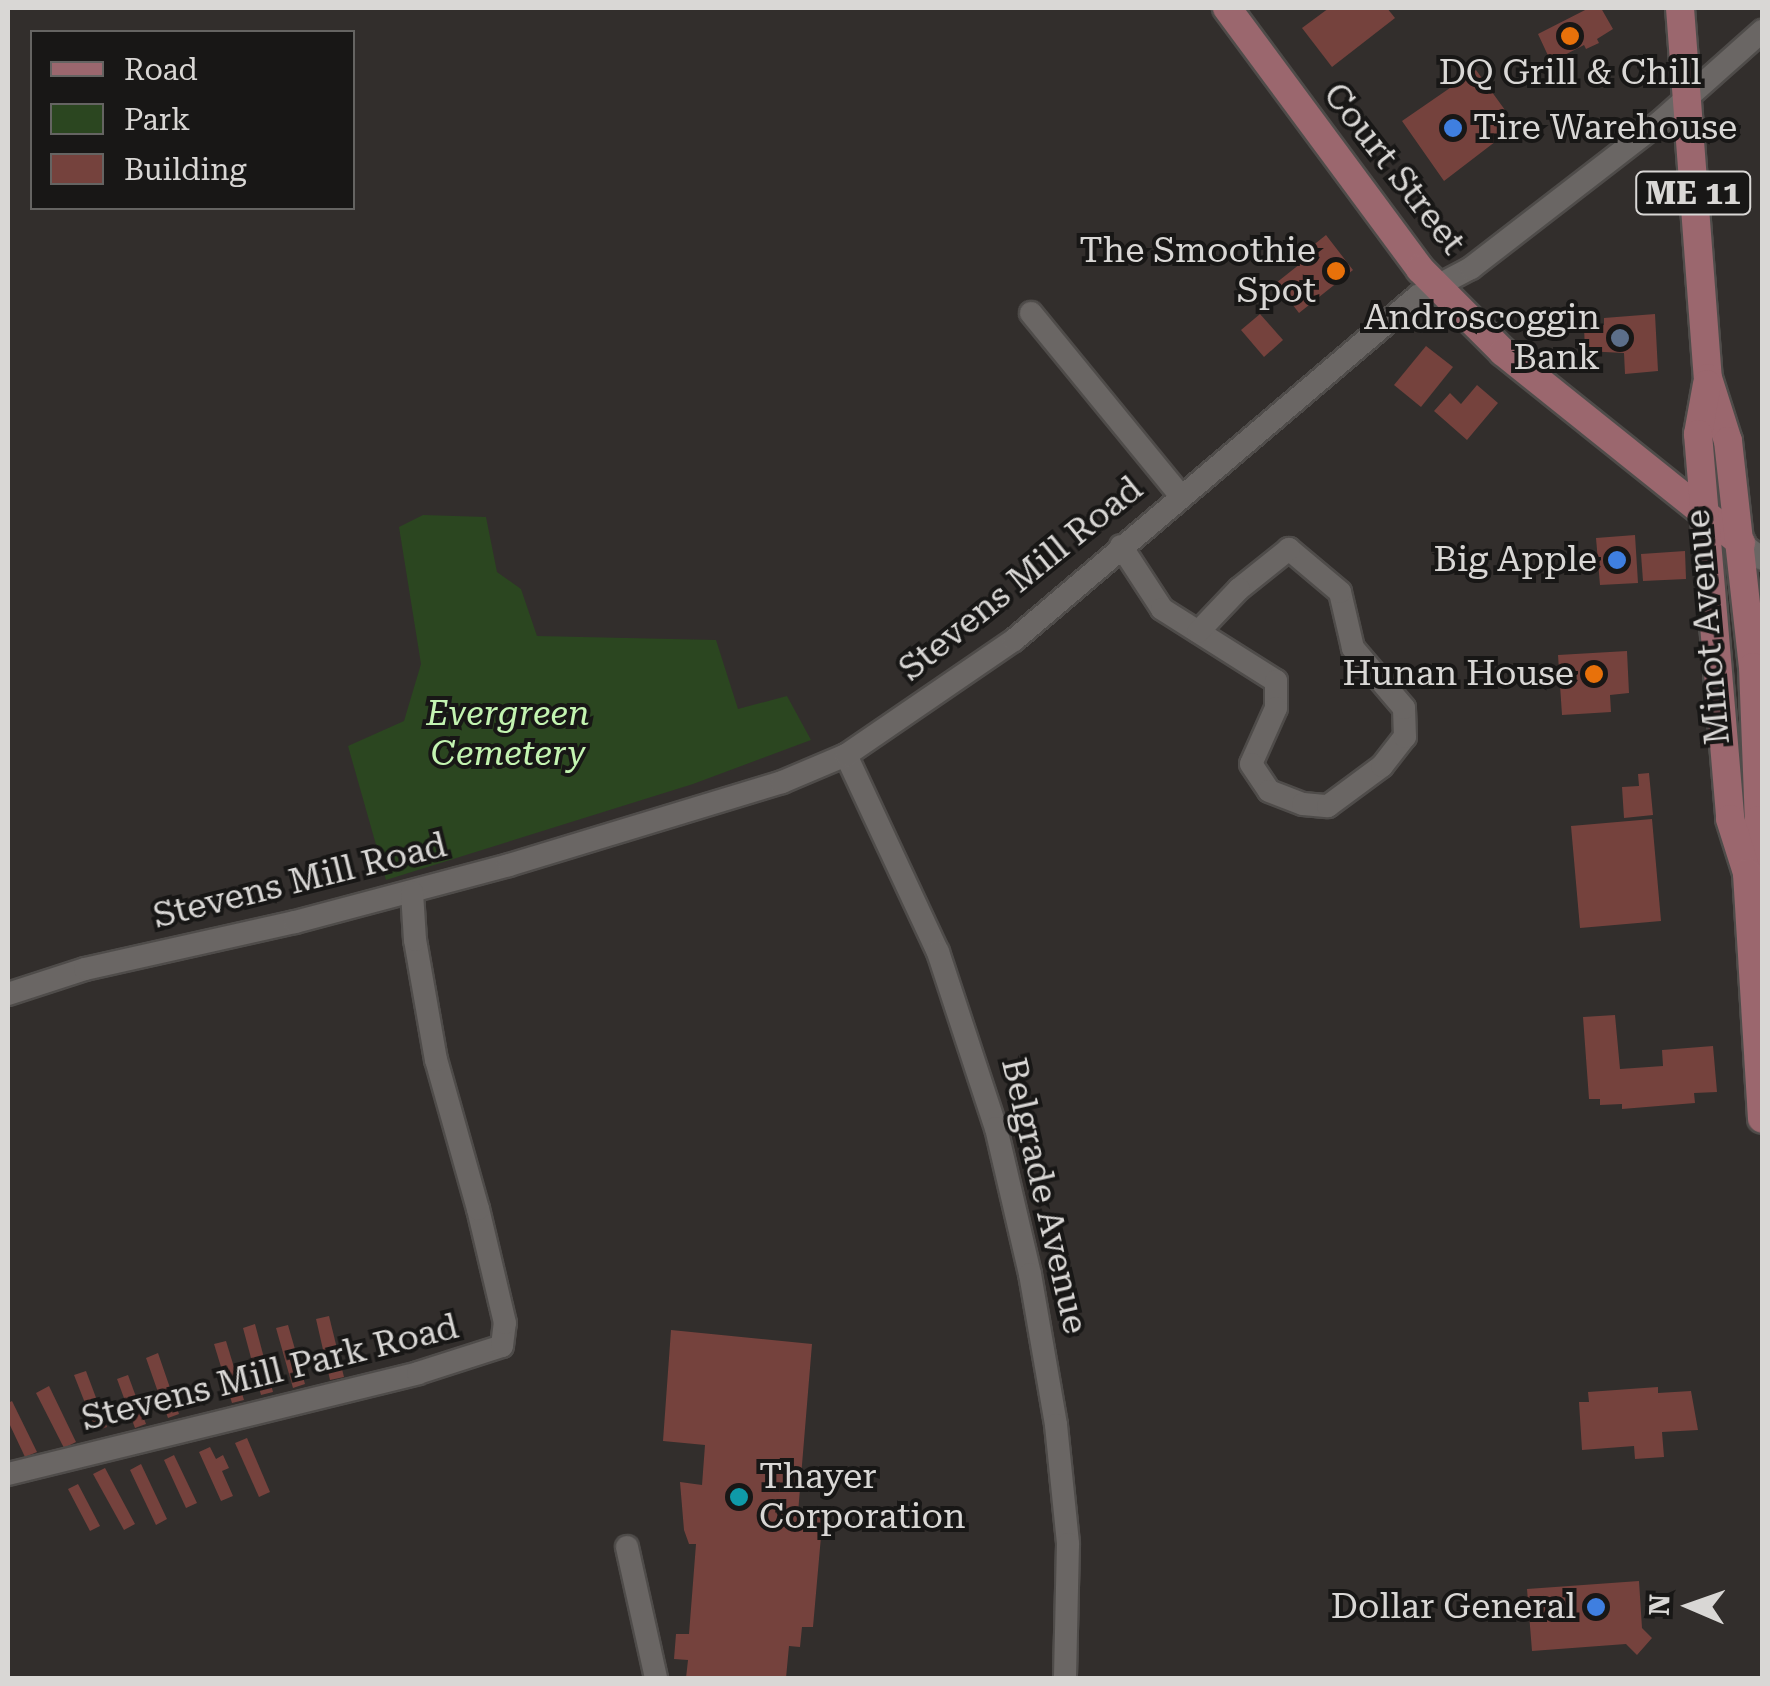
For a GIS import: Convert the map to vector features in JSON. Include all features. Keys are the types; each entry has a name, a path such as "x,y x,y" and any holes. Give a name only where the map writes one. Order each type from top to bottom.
{"main road":[{"name":"Court Street","path":"1227,8 1382,223 1437,286 1502,352 1752,551"},
{"name":"Minot Avenue","path":"1680,8 1708,378 1728,441 1752,551 1759,820 1747,872"},
{"name":"Minot Avenue","path":"1708,378 1698,434 1730,819 1747,872 1762,1120"}],"street":[{"name":"Stevens Mill Road","path":"8,994 102,965 412,892 782,782 846,754 987,661 1418,296 1471,268 1686,98 1762,30"},
{"path":"1031,313 1180,495"},
{"path":"1121,546 1162,609 1198,632 1276,681 1276,708 1252,764 1269,790 1303,804 1328,806 1382,766 1405,736 1404,708 1353,648 1340,592 1290,548 1239,590 1198,632"},
{"name":"Belgrade Avenue","path":"846,754 938,952 996,1128 1030,1274 1058,1440 1068,1544 1066,1678"},
{"name":"Stevens Mill Park Road","path":"8,1474 418,1373 502,1346 505,1324 436,1060 415,940 412,892"},
{"path":"628,1547 656,1678"}],"green space":[{"name":"Evergreen Cemetery","path":"423,515 486,517 497,572 521,589 537,636 716,640 738,709 787,696 811,740 693,784 386,880 348,746 404,721 421,664 399,527"}],"building":[{"path":"1329,8 1387,8 1395,18 1332,67 1302,28"},
{"name":"DQ Grill & Chill","path":"1589,8 1601,8 1613,29 1597,39 1599,43 1586,49 1584,45 1551,62 1538,34"},
{"name":"Tire Warehouse","path":"1476,70 1505,110 1494,120 1504,135 1444,181 1402,121"},
{"path":"1326,235 1353,270 1299,313 1276,283 1310,256 1306,251"},
{"path":"1260,314 1283,340 1264,357 1241,330"},
{"name":"Androscoggin Bank","path":"1655,314 1658,371 1625,374 1624,353 1585,351 1584,327 1604,325 1604,318"},
{"path":"1426,346 1453,367 1421,407 1394,385"},
{"path":"1477,385 1498,403 1467,440 1434,411 1450,393 1461,404"},
{"name":"Big Apple","path":"1635,535 1638,583 1600,585 1596,538"},
{"path":"1685,551 1686,579 1643,581 1641,554"},
{"name":"Hunan House","path":"1627,651 1629,693 1610,695 1611,712 1562,715 1558,655"},
{"path":"1649,773 1653,815 1624,818 1622,787 1639,786 1638,774"},
{"path":"1652,819 1661,921 1580,928 1571,826"},
{"path":"1615,1015 1620,1069 1663,1066 1662,1050 1713,1046 1717,1092 1694,1093 1695,1103 1622,1109 1622,1104 1600,1105 1600,1099 1589,1099 1583,1017"},
{"path":"329,1316 344,1377 330,1380 316,1319"},
{"path":"255,1324 273,1392 261,1395 243,1328"},
{"path":"288,1325 305,1384 293,1388 276,1328"},
{"name":"Thayer Corporation","path":"671,1330 812,1344 798,1513 823,1514 813,1627 802,1627 800,1647 789,1646 786,1678 686,1678 688,1660 674,1659 676,1634 689,1634 696,1544 689,1544 684,1530 680,1482 702,1485 705,1445 663,1441"},
{"path":"226,1341 244,1400 232,1403 214,1344"},
{"path":"158,1353 179,1414 168,1418 163,1404 156,1407 152,1397 159,1395 146,1358"},
{"path":"86,1371 107,1427 96,1431 74,1375"},
{"path":"128,1375 146,1424 135,1428 117,1379"},
{"path":"49,1386 76,1442 64,1448 36,1393"},
{"path":"1658,1387 1658,1393 1691,1391 1698,1430 1662,1432 1664,1457 1635,1459 1634,1446 1582,1450 1579,1402 1589,1402 1588,1392"},
{"path":"12,1401 37,1452 25,1457 8,1421 8,1403"},
{"path":"247,1438 270,1492 259,1497 235,1443"},
{"path":"210,1447 216,1459 223,1455 229,1468 222,1471 233,1496 221,1501 199,1452"},
{"path":"174,1455 197,1503 186,1508 164,1460"},
{"path":"141,1464 167,1519 156,1525 130,1470"},
{"path":"105,1468 135,1524 124,1530 93,1474"},
{"path":"78,1484 100,1526 90,1531 68,1489"},
{"path":"1639,1581 1642,1628 1652,1638 1637,1655 1626,1644 1532,1651 1527,1589"}],"place":[{"name":"DQ Grill & Chill","path":"1570,36"},
{"name":"Tire Warehouse","path":"1453,128"},
{"name":"The Smoothie Spot","path":"1336,271"},
{"name":"Androscoggin Bank","path":"1620,338"},
{"name":"Big Apple","path":"1617,560"},
{"name":"Hunan House","path":"1594,674"},
{"name":"Thayer Corporation","path":"739,1497"},
{"name":"Dollar General","path":"1596,1607"}]}
